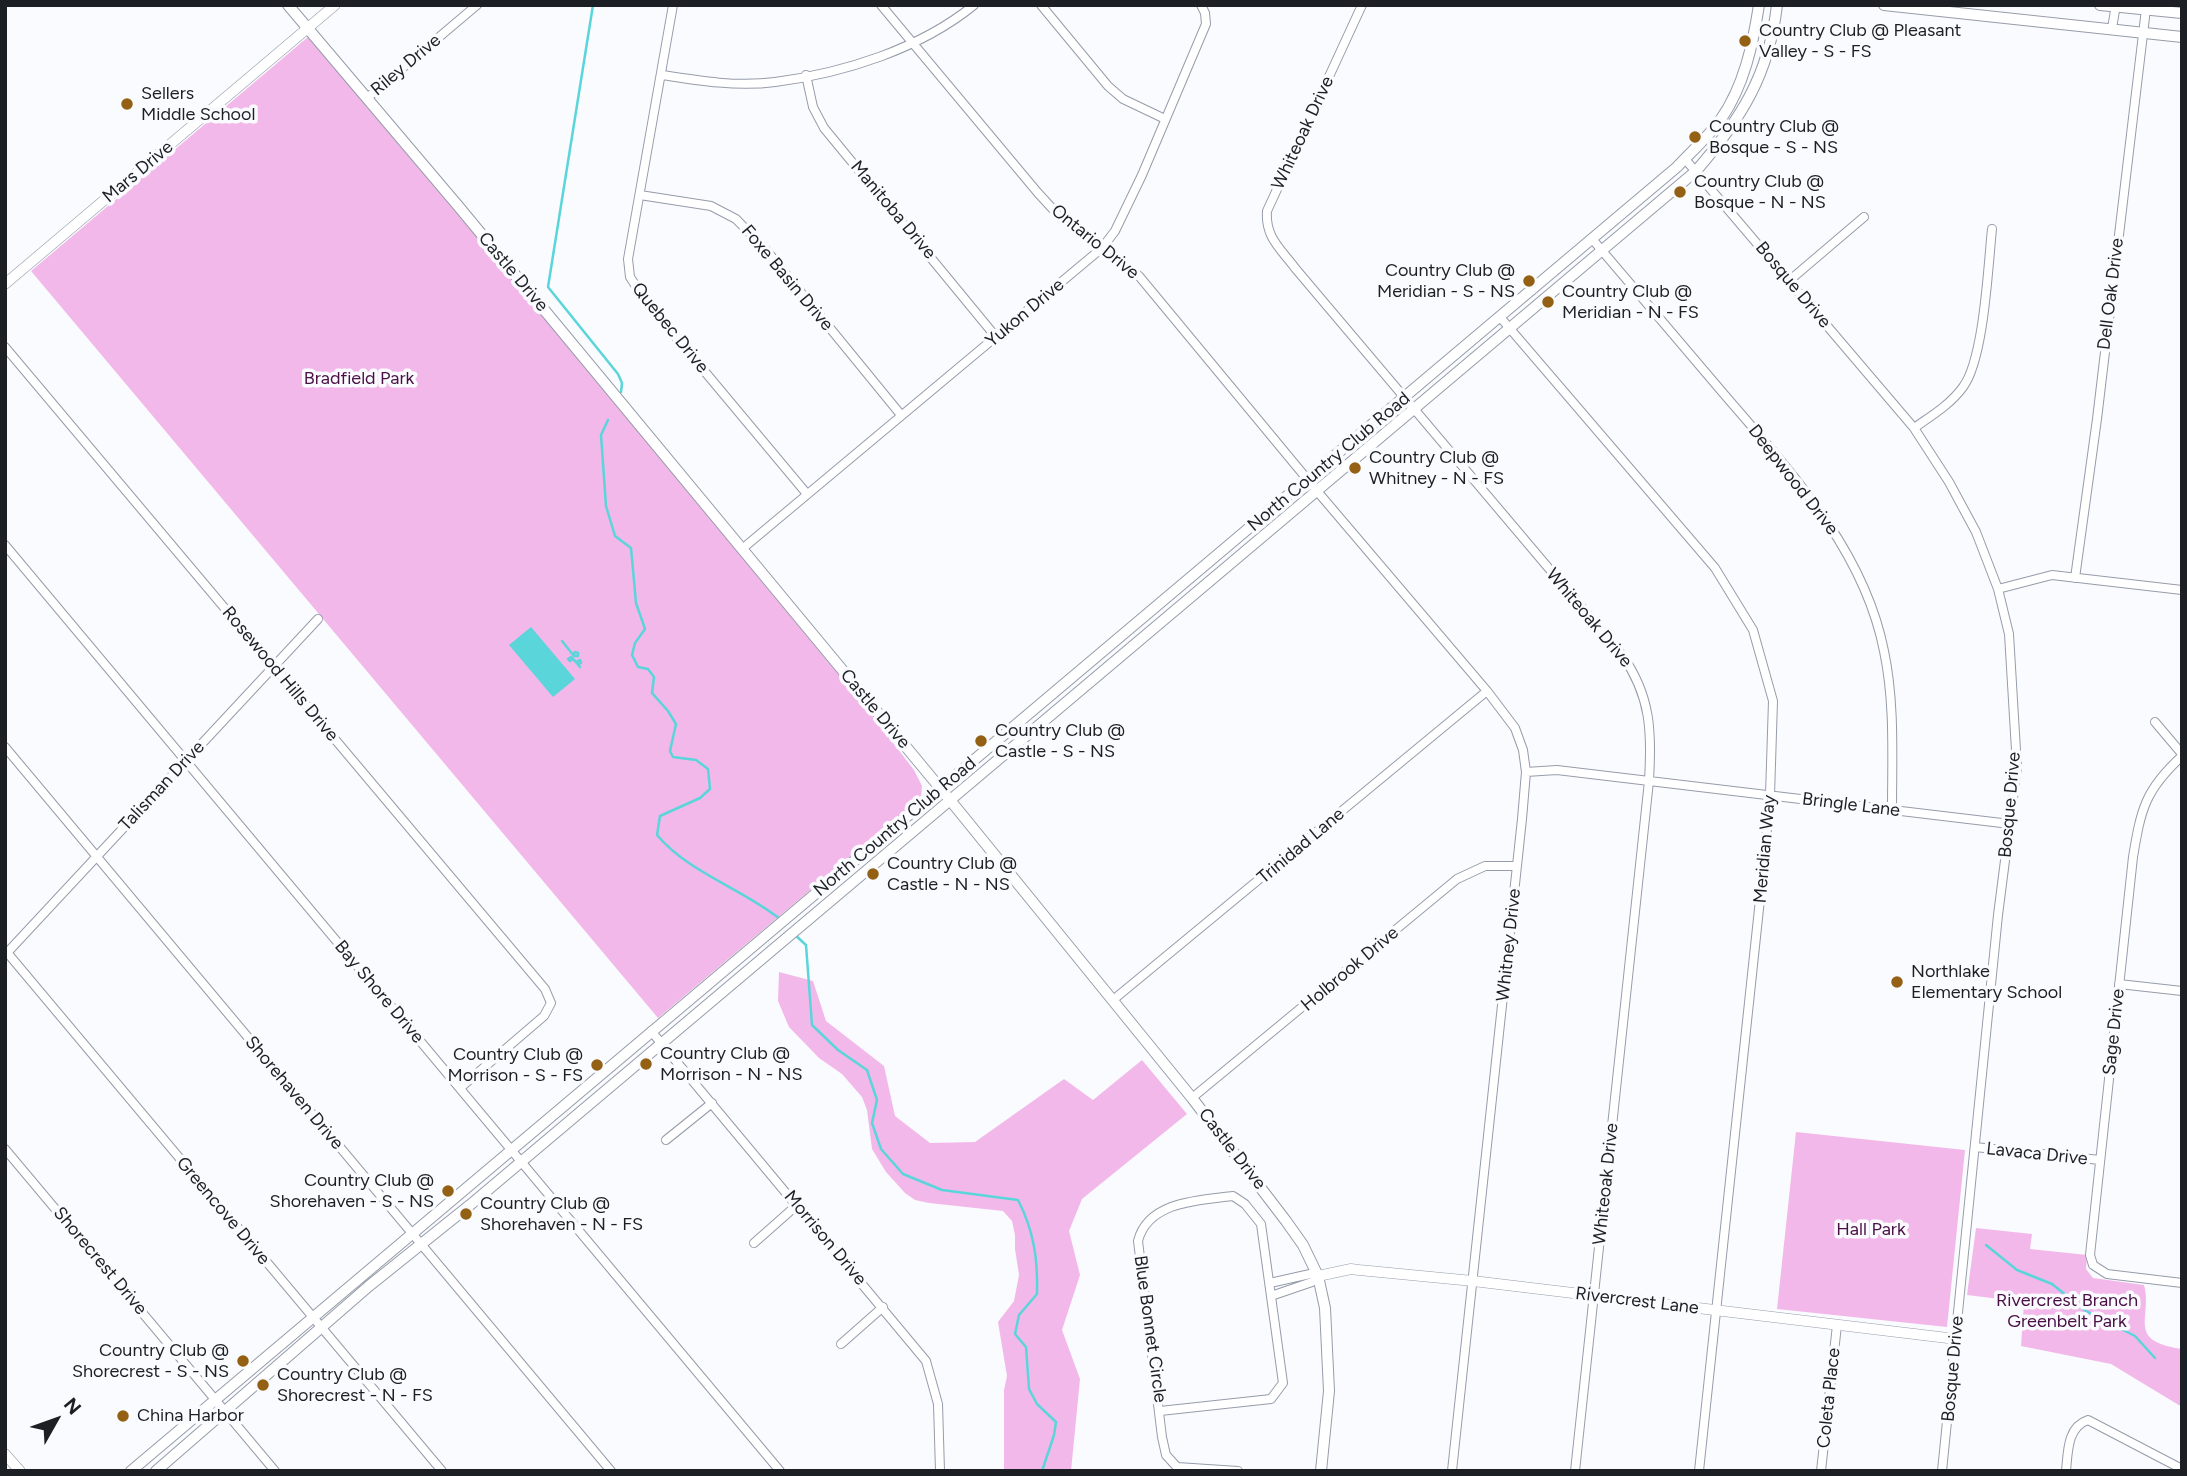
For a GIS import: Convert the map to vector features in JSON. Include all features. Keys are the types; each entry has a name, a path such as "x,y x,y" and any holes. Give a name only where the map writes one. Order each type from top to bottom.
{"main road":[{"name":"Castle Drive","path":"288,5 941,789 1192,1098 1303,1245 1318,1276 1325,1308 1329,1391 1321,1471"},
{"name":"North Country Club Road","path":"131,1471 1593,240 1685,159 1711,132 1732,101 1746,66 1759,5"},
{"name":"North Country Club Road","path":"156,1471 224,1410 1696,170 1731,129 1753,93 1768,53 1777,5"},
{"path":"1884,5 1984,11 2182,37"},
{"path":"2100,5 2182,13"},
{"path":"1116,640 1126,652"},
{"path":"723,970 734,982"}],"street":[{"name":"Mars Drive","path":"5,284 335,5"},
{"name":"Riley Drive","path":"367,98 477,5"},
{"name":"Quebec Drive","path":"674,5 628,259 630,278 645,300 807,494"},
{"name":"Ontario Drive","path":"881,5 1038,194 1062,219 1139,276 1317,491"},
{"path":"663,75 715,83 774,82 850,66 913,43 952,23 974,5"},
{"path":"1041,5 1108,86 1123,99 1165,119"},
{"name":"Yukon Drive","path":"742,549 1101,248 1115,231 1142,175 1206,24 1201,5"},
{"name":"Whiteoak Drive","path":"1362,5 1267,211 1266,226 1269,234 1635,674 1649,714 1649,781 1575,1471"},
{"path":"2112,28 2116,6"},
{"name":"Dell Oak Drive","path":"2075,578 2097,419 2146,9"},
{"name":"Manitoba Drive","path":"806,75 813,107 824,128 996,337"},
{"name":"Bosque Drive","path":"1685,159 1913,428 1949,482 1976,532 1998,589 2009,634 2017,767 1942,1471"},
{"name":"Foxe Basin Drive","path":"640,195 711,206 736,219 767,251 901,415"},
{"path":"1790,280 1864,217"},
{"path":"1913,428 1948,403 1965,386 1976,360 1992,229"},
{"name":"Deepwood Drive","path":"1593,240 1762,439 1833,528 1853,564 1870,604 1884,649 1892,705 1892,810"},
{"name":"Meridian Way","path":"1500,317 1715,568 1753,630 1773,701 1770,795 1699,1471"},
{"name":"Rosewood Hills Drive","path":"5,347 545,989 551,1003 544,1016 460,1088"},
{"name":"Whitney Drive","path":"1317,491 1487,691 1515,728 1523,750 1526,772 1517,866 1452,1471"},
{"name":"Bay Shore Drive","path":"5,545 780,1471"},
{"path":"1998,589 2052,575 2182,590"},
{"name":"Talisman Drive","path":"6,952 318,619"},
{"name":"Trinidad Lane","path":"1113,1000 1487,691"},
{"path":"2155,722 2182,755"},
{"name":"Shorehaven Drive","path":"5,747 611,1471"},
{"name":"Sage Drive","path":"2182,755 2152,789 2139,818 2090,1255 2093,1265 2108,1274 2182,1283"},
{"name":"Bringle Lane","path":"1526,772 1557,770 2010,824"},
{"name":"Holbrook Drive","path":"1192,1098 1457,879 1485,866 1517,866"},
{"name":"Greencove Drive","path":"6,952 442,1471"},
{"path":"2119,984 2182,990"},
{"name":"Morrison Drive","path":"652,1031 883,1307 929,1367 938,1404 940,1471"},
{"path":"666,1140 712,1103"},
{"name":"Lavaca Drive","path":"1975,1147 2100,1160"},
{"name":"Shorecrest Drive","path":"5,1149 275,1471"},
{"name":"Blue Bonnet Circle","path":"1233,1196 1245,1204 1261,1224 1270,1283 1282,1366 1283,1383 1277,1393 1271,1399 1160,1411 1138,1241 1140,1232 1159,1213 1174,1204 1233,1196"},
{"path":"754,1243 797,1205"},
{"name":"Rivercrest Lane","path":"1318,1276 1351,1269 1473,1281 1956,1339"},
{"path":"1270,1283 1310,1275 1318,1276"},
{"path":"1271,1296 1312,1282 1318,1276"},
{"path":"841,1344 883,1307"},
{"name":"Coleta Place","path":"1821,1471 1837,1325"},
{"path":"1160,1411 1166,1455 1170,1462 1177,1467 1238,1471"},
{"path":"2066,1471 2072,1434 2081,1422 2088,1420 2097,1422 2182,1469"},
{"path":"5,1454 20,1471"}],"green space":[{"name":"Bradfield Park","path":"308,37 863,704 914,770 922,786 921,797 658,1018 31,271"},
{"path":"779,972 813,981 826,1021 884,1066 895,1116 930,1143 975,1142 1064,1079 1093,1100 1142,1060 1187,1114 1082,1199 1069,1231 1080,1275 1062,1330 1080,1379 1071,1471 1004,1471 1004,1390 1007,1376 998,1322 1014,1301 1019,1275 1012,1221 1003,1211 929,1203 915,1200 905,1193 886,1172 872,1149 867,1110 862,1097 842,1074 819,1058 789,1027 778,1001"},
{"name":"Hall Park","path":"1796,1132 1965,1150 1947,1327 1777,1309"},
{"name":"Rivercrest Branch Greenbelt Park","path":"1976,1228 2032,1234 2030,1249 2087,1255 2086,1269 2093,1278 2144,1285 2147,1334 2164,1345 2182,1349 2182,1407 2111,1364 2021,1346 2024,1302 1967,1295"}],"water":[{"path":"531,627 575,679 553,697 509,645"}],"waterway":[{"path":"593,5 548,287 618,374 622,383 621,392"},
{"path":"608,420 601,435 606,506 615,536 631,548 636,603 645,629 635,643 632,655 638,667 648,669 654,677 652,693 676,724 670,751 673,757 696,760 708,769 710,789 700,798 660,816 657,835 684,860 780,919"},
{"path":"562,641 574,656"},
{"path":"573,655 578,653 578,656 574,656"},
{"path":"573,659 570,661 568,659 571,657 578,664"},
{"path":"578,664 581,663 580,660 576,662 580,667"},
{"path":"794,934 806,945 812,1025 838,1050 867,1070 877,1100 872,1123 881,1149 903,1174 942,1190 1018,1200 1034,1246 1037,1294 1019,1315 1015,1334 1026,1347 1029,1389 1037,1404 1056,1422 1042,1471"},
{"path":"1986,1245 2017,1270 2052,1284 2086,1311 2135,1336 2155,1358"}],"place":[{"name":"Country Club @ Pleasant Valley - S - FS","path":"1745,41"},
{"name":"Sellers Middle School","path":"127,104"},
{"name":"Country Club @ Bosque - S - NS","path":"1695,137"},
{"name":"Country Club @ Bosque - N - NS","path":"1680,192"},
{"name":"Country Club @ Meridian - S - NS","path":"1529,281"},
{"name":"Country Club @ Meridian - N - FS","path":"1548,302"},
{"name":"Country Club @ Whitney - N - FS","path":"1355,468"},
{"name":"Country Club @ Castle - S - NS","path":"981,741"},
{"name":"Country Club @ Castle - N - NS","path":"873,874"},
{"name":"Northlake Elementary School","path":"1897,982"},
{"name":"Country Club @ Morrison - N - NS","path":"646,1064"},
{"name":"Country Club @ Morrison - S - FS","path":"597,1065"},
{"name":"Country Club @ Shorehaven - S - NS","path":"448,1191"},
{"name":"Country Club @ Shorehaven - N - FS","path":"466,1214"},
{"name":"Country Club @ Shorecrest - S - NS","path":"243,1361"},
{"name":"Country Club @ Shorecrest - N - FS","path":"263,1385"},
{"name":"China Harbor","path":"123,1416"}]}
